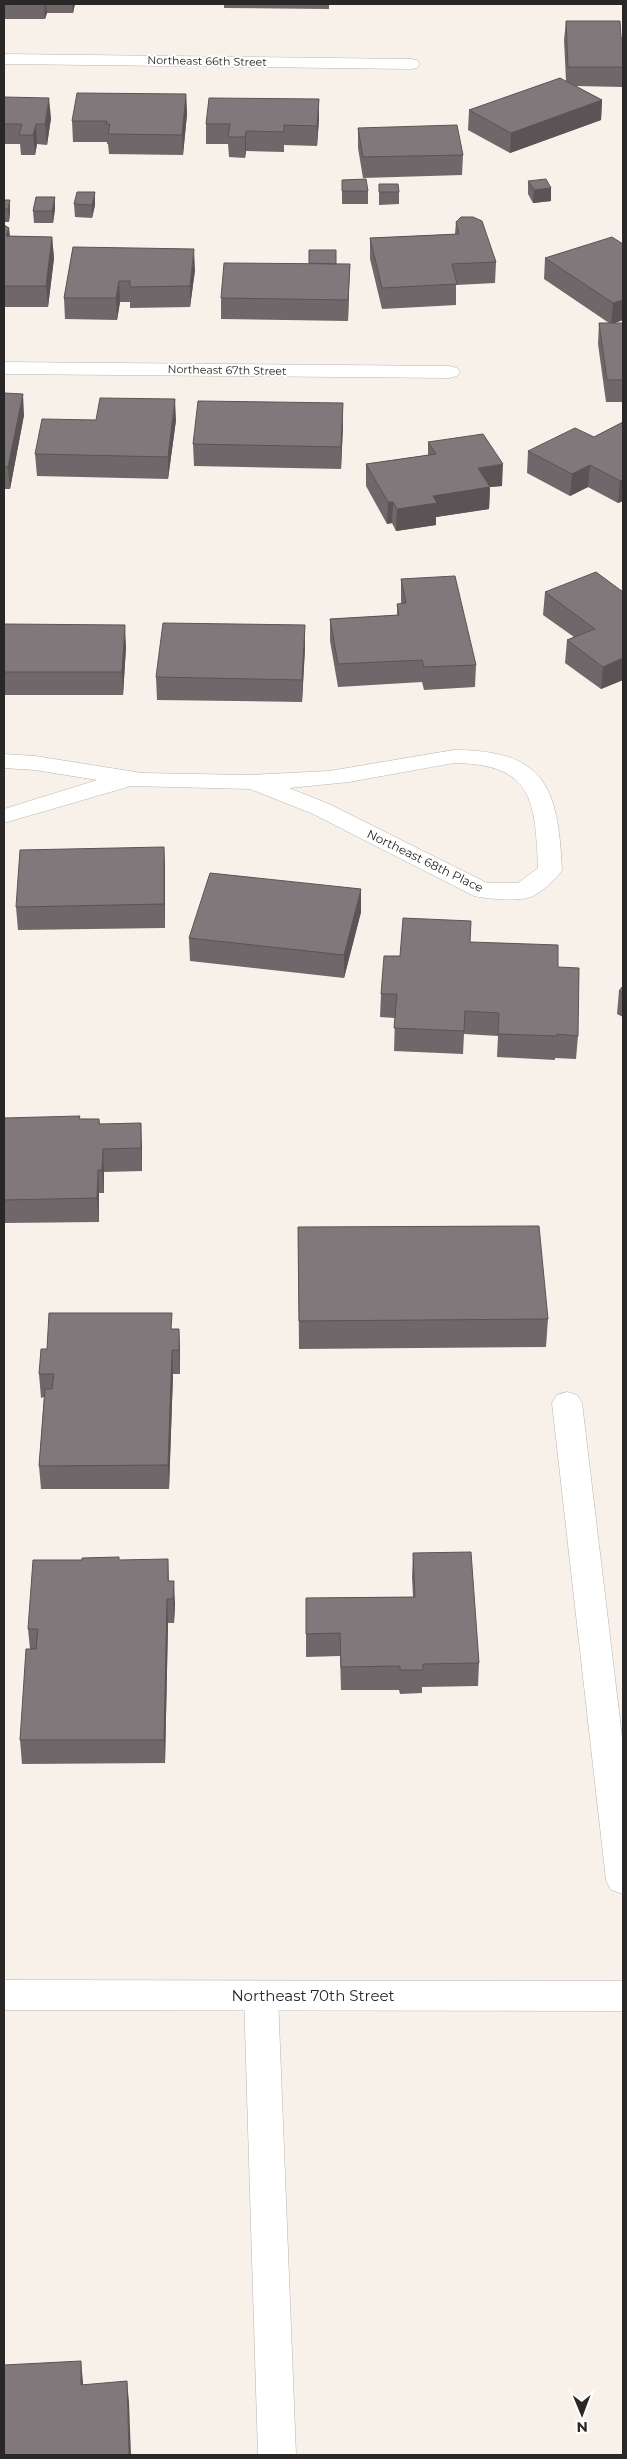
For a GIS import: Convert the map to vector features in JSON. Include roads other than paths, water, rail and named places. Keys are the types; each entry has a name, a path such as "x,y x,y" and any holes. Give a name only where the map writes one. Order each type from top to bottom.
{"street":[{"name":"Northeast 66th Street","path":"4,59 411,64"},
{"name":"Northeast 67th Street","path":"4,368 450,372"},
{"name":"Northeast 68th Place","path":"4,761 33,761 128,779 256,783 348,775 444,758 478,756 516,768 538,789 547,815 550,870 524,891 483,891 321,810 256,783"},
{"name":"Northeast 68th Place","path":"4,816 128,779"},
{"path":"567,1403 623,1880"},
{"name":"Northeast 70th Street","path":"4,1995 623,1996"},
{"path":"261,1996 277,2455"}]}
